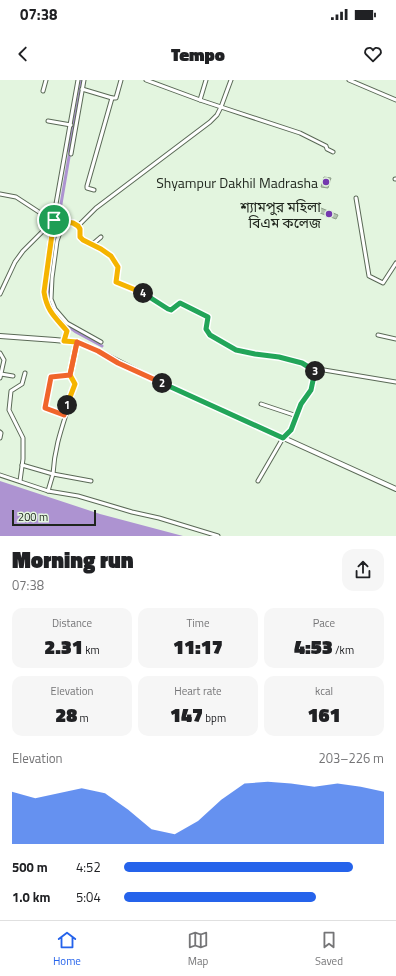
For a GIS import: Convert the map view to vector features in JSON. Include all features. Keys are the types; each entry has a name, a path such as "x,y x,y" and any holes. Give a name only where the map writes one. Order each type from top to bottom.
{"street":[{"path":"43,91 46,80"},
{"path":"78,80 55,219 50,275 51,299 61,317 67,323 101,342"},
{"path":"71,154 84,80"},
{"path":"82,89 116,98 121,80"},
{"path":"146,80 200,100 300,133 326,146 327,149 333,152"},
{"path":"200,100 206,80"},
{"path":"78,226 96,208 210,122 217,115 221,107 231,80"},
{"path":"349,80 396,100"},
{"path":"94,190 87,188 87,186 112,98"},
{"path":"48,121 71,125"},
{"path":"0,194 16,198 42,214 78,226"},
{"path":"356,198 369,276 383,283 396,263"},
{"path":"0,294 15,262 23,251 55,219"},
{"path":"62,221 50,275 44,292 45,301 52,315 67,331 64,341"},
{"path":"78,226 80,229 80,237 83,240 111,256 118,267 116,282 144,294 168,309 171,310 180,303 197,310 208,317 206,329 210,335 236,350 279,357 302,363 316,370 318,369 396,382"},
{"path":"89,244 94,243 101,237"},
{"path":"378,335 396,339"},
{"path":"0,336 77,342 92,348 138,372 396,489"},
{"path":"48,491 53,474 54,459 64,415 75,384 70,375 77,342"},
{"path":"0,353 4,360 0,378"},
{"path":"258,481 283,438 291,430 301,404 311,390 316,370"},
{"path":"20,481 23,438 8,410 8,405 11,391 22,384 25,373"},
{"path":"1,374 13,376"},
{"path":"64,415 45,408 51,377 70,375"},
{"path":"261,404 297,416"},
{"path":"0,432 2,433 0,438"},
{"path":"22,465 53,474 91,481"},
{"path":"0,475 48,491 78,496 132,512 165,519 218,536"}],"shaded area":[{"path":"0,481 100,514 183,536 0,536"}],"building":[{"name":"Shyampur Dakhil Madrasha","path":"324,177 331,178 328,188 321,187"},
{"name":"শ্যামপুর মহিলা বিএম কলেজ","path":"321,208 338,215 336,219 320,213"}],"waterway":[{"path":"69,151 82,80"},
{"path":"70,151 52,257 49,279 49,298 54,312 60,320 76,332 102,346"}],"place":[{"name":"Shyampur Dakhil Madrasha","path":"326,182"},
{"name":"শ্যামপুর মহিলা বিএম কলেজ","path":"329,214"}],"route":[{"path":"54,220 51,232 44,292 45,301 52,315 67,331 64,341 77,342 70,375 75,384 64,415 45,408 51,377 70,375 77,342 98,351 118,363 283,438 291,430 301,404 311,390 314,373 316,370 302,363 279,357 236,350 210,335 206,329 208,317 197,310 180,303 171,310 168,309 144,294 116,282 118,267 111,256 83,240 80,237 80,229 78,226 73,223 56,219 54,220"}]}
